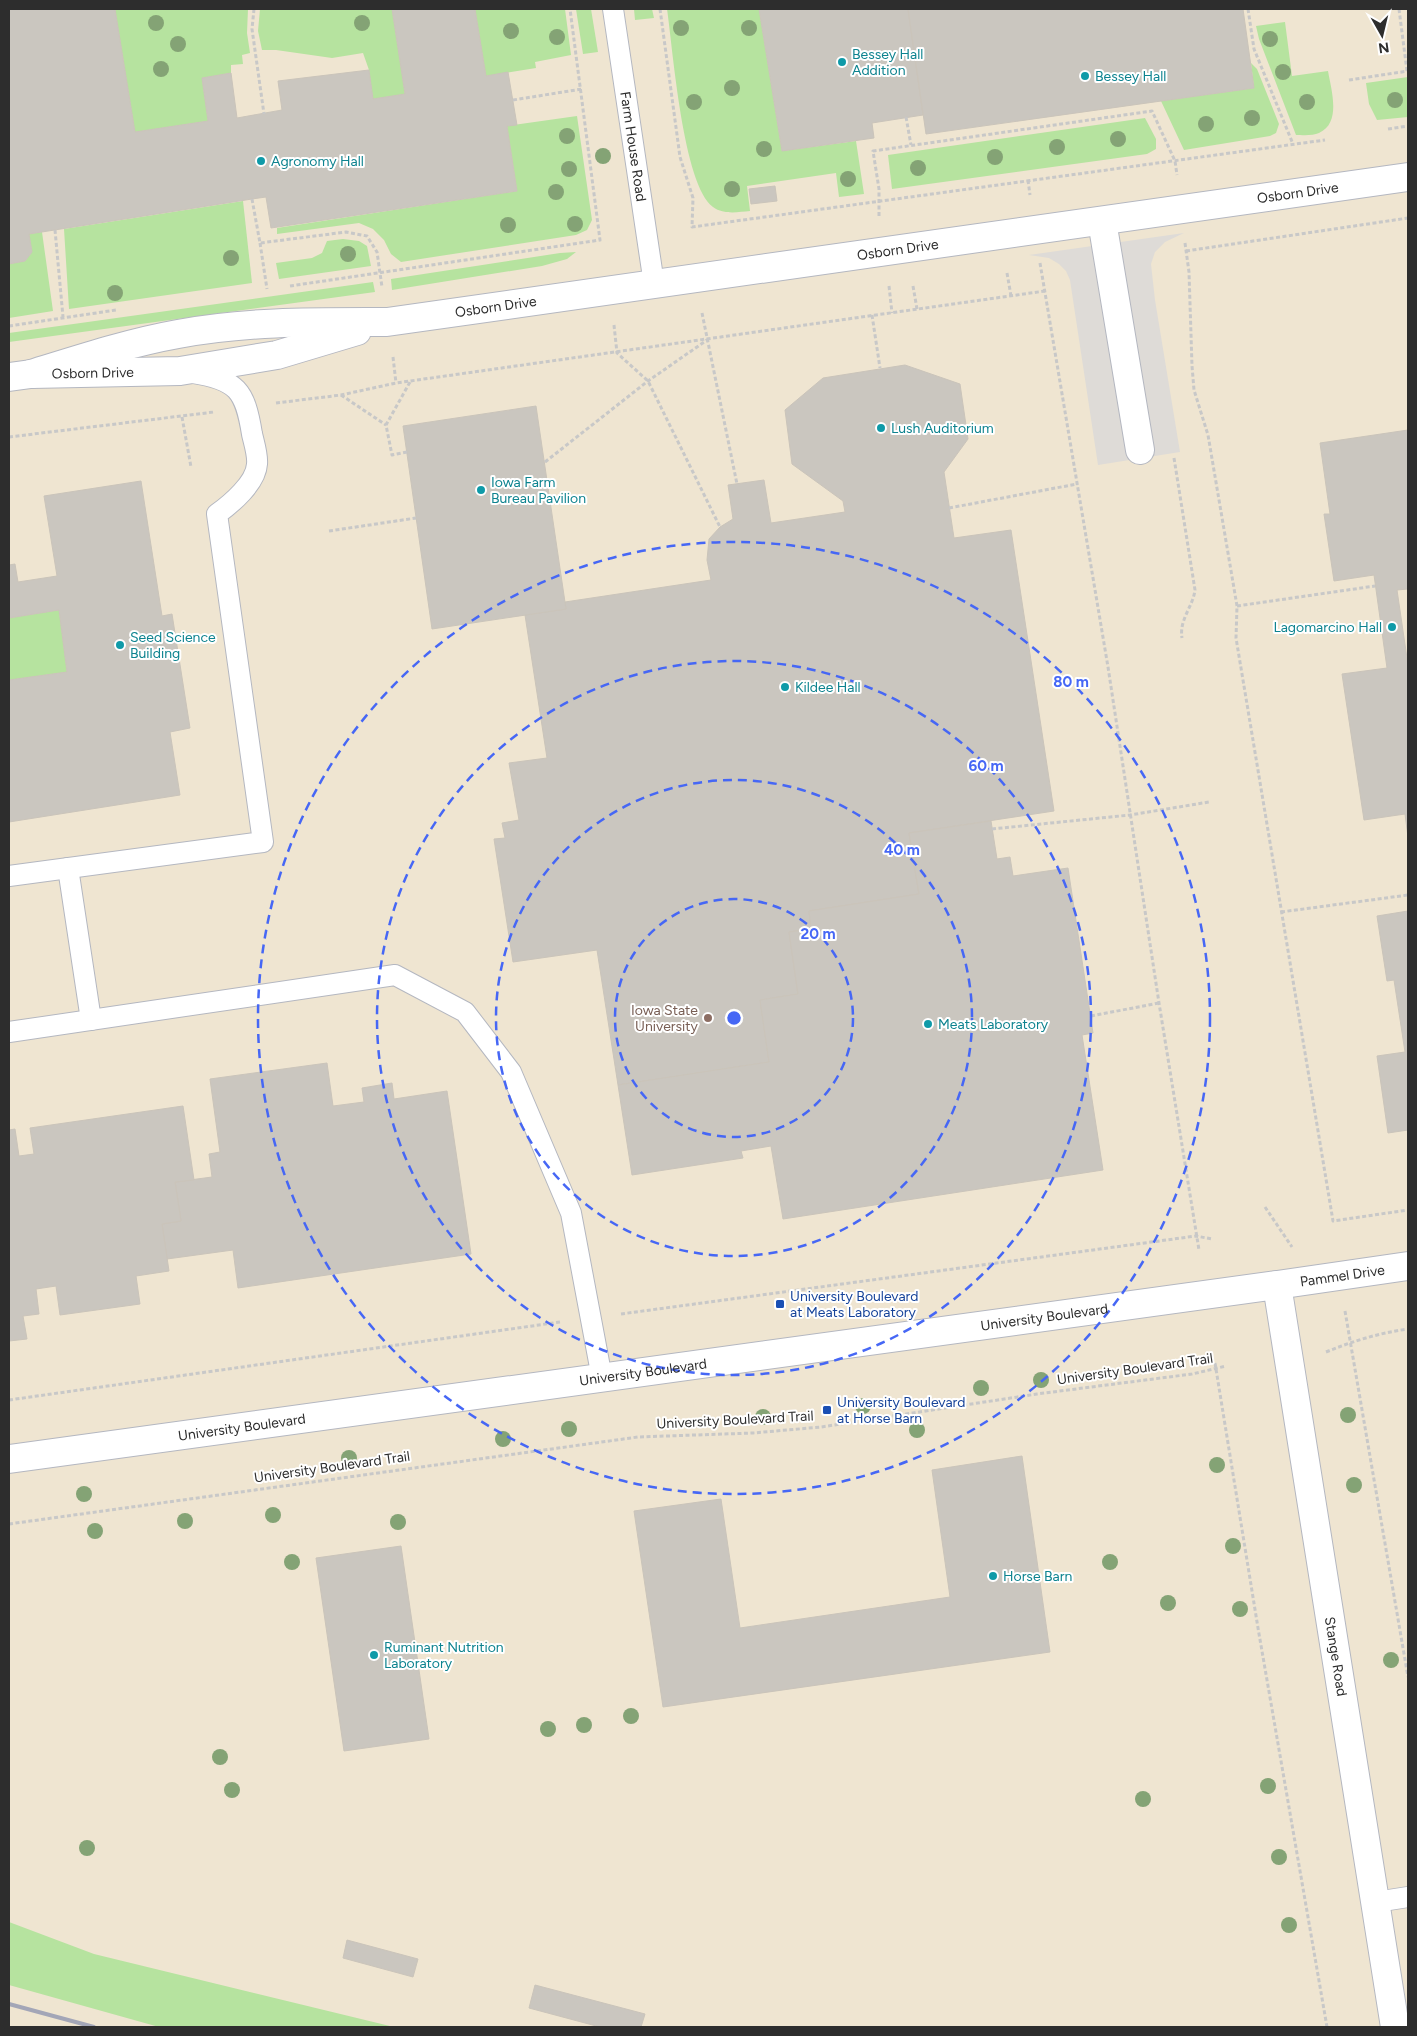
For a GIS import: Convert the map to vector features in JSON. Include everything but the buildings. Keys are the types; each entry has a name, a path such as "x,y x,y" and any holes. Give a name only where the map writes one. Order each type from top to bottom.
{"street":[{"name":"Osborn Drive","path":"20,375 140,342 179,334 274,323 387,322 1408,177"},
{"path":"1102,221 1140,450"},
{"name":"Osborn Drive","path":"20,375 180,371 278,355 387,322"},
{"name":"Pammel Drive","path":"1276,1285 1408,1266"},
{"name":"University Boulevard","path":"9,1459 1276,1285"},
{"name":"Stange Road","path":"1276,1285 1395,2027"}],"lane":[{"name":"Farm House Road","path":"613,9 654,284"},
{"path":"9,876 263,842 217,514 242,494 258,465 248,408 242,395 232,385 207,375 180,371"},
{"path":"68,868 91,1020"},
{"path":"9,1032 395,974 465,1012 511,1072 571,1214 602,1378"},
{"path":"1376,1902 1408,1897"}],"path":[{"path":"254,9 252,29 264,114"},
{"path":"286,286 600,240 582,89 570,9"},
{"path":"660,9 680,157 693,198 692,227 755,220 1028,180 1325,140"},
{"path":"1248,9 1254,49 1293,144"},
{"path":"1348,80 1408,71 1398,9"},
{"path":"513,100 582,89"},
{"path":"879,217 873,151 1152,111 1175,161 1177,175"},
{"path":"906,117 911,145"},
{"path":"1388,129 1408,126"},
{"path":"1028,180 1030,195"},
{"path":"252,199 267,289"},
{"path":"1408,218 1186,251 1194,390 1208,435 1237,606 1236,638 1333,1221 1408,1210"},
{"path":"55,230 63,317"},
{"path":"260,243 346,232 367,236 377,252 382,290"},
{"path":"1039,257 1108,667 1199,1250"},
{"path":"1007,273 1011,296"},
{"path":"887,276 892,313"},
{"path":"913,286 917,309"},
{"path":"257,290 276,288"},
{"path":"273,404 341,395 396,383 1045,291"},
{"path":"701,304 738,484"},
{"path":"9,326 121,309"},
{"path":"872,315 880,368"},
{"path":"613,324 618,353 648,381 720,526"},
{"path":"545,462 648,381 707,339"},
{"path":"392,349 396,383"},
{"path":"407,452 392,455 386,425 411,382"},
{"path":"341,395 386,425"},
{"path":"9,437 215,412"},
{"path":"182,416 191,467"},
{"path":"949,508 1077,484"},
{"path":"329,531 416,518"},
{"path":"1237,606 1375,586"},
{"path":"992,829 1130,815 1209,802"},
{"path":"1281,912 1408,895"},
{"path":"1091,1016 1159,1003"},
{"path":"1347,1316 1408,1677"},
{"path":"1326,1352 1352,1341 1383,1332 1408,1329"},
{"path":"1215,1363 1258,1628 1327,2027"},
{"name":"University Boulevard Trail","path":"9,1524 638,1437 753,1433 821,1427 1226,1366"}],"shaded area":[{"name":"Iowa State University","path":"9,9 1408,9 1408,2027 9,2027"},
{"path":"1184,233 1165,242 1155,252 1151,264 1155,300 1180,452 1098,465 1070,280 1066,271 1059,264 1049,258 1029,255"}],"green space":[{"path":"115,9 248,9 247,33 250,53 242,55 243,64 231,65 231,73 202,78 208,121 135,132"},
{"path":"260,9 392,9 405,94 373,99 369,70 363,53 332,58 276,50 262,50 258,31"},
{"path":"475,9 565,9 571,55 535,62 536,68 486,76"},
{"path":"576,9 591,9 598,52 583,54"},
{"path":"634,9 652,9 654,18 635,20"},
{"path":"667,9 759,9 782,151 856,141 864,194 839,197 836,173 747,186 750,211 726,212 713,207 703,194 694,173 687,145 676,84"},
{"path":"1285,22 1292,76 1328,71 1333,96 1333,114 1331,122 1317,134 1296,135 1259,39 1256,26"},
{"path":"1251,63 1257,69 1279,124 1276,133 1270,136 1184,150 1161,101 1254,88"},
{"path":"1408,77 1408,117 1377,120 1369,104 1366,83"},
{"path":"577,116 592,220 587,230 576,235 401,262 391,254 384,240 373,229 359,223 277,234 277,228 517,191 507,126"},
{"path":"1145,118 1156,139 1156,149 1147,154 892,189 888,155"},
{"path":"243,201 252,283 69,309 64,229"},
{"path":"42,232 53,311 9,318 9,264 25,261 32,252 29,234"},
{"path":"343,239 359,241 367,246 371,266 279,279 276,263 312,258 322,253 327,241"},
{"path":"576,252 567,259 542,266 392,290 391,279"},
{"path":"373,282 375,292 9,342 9,333"},
{"path":"59,610 67,672 9,680 9,618"},
{"path":"9,1922 94,1954 394,2027 159,2027 9,1985"}],"railway":[{"path":"9,2004 94,2027"}],"place":[{"name":"Bessey Hall Addition","path":"842,62"},
{"name":"Bessey Hall","path":"1085,76"},
{"name":"Agronomy Hall","path":"261,161"},
{"name":"Lush Auditorium","path":"881,428"},
{"name":"Iowa Farm Bureau Pavilion","path":"481,490"},
{"name":"Lagomarcino Hall","path":"1392,627"},
{"name":"Seed Science Building","path":"120,645"},
{"name":"Kildee Hall","path":"785,687"},
{"name":"Iowa State University","path":"708,1018"},
{"name":"Meats Laboratory","path":"928,1024"},
{"name":"University Boulevard at Meats Laboratory","path":"780,1304"},
{"name":"University Boulevard at Horse Barn","path":"827,1410"},
{"name":"Horse Barn","path":"993,1576"},
{"name":"Ruminant Nutrition Laboratory","path":"374,1655"}]}
